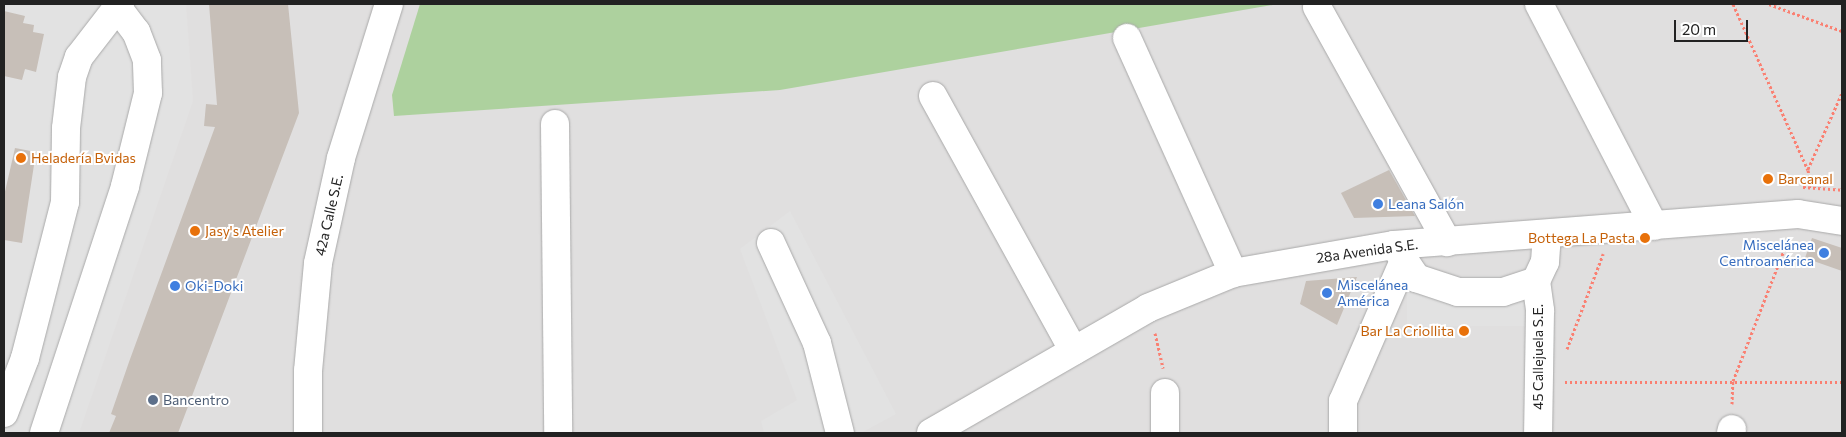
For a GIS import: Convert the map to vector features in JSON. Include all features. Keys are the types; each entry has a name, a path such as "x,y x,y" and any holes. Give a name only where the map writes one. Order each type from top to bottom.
{"street":[{"name":"42a Calle S.E.","path":"308,433 308,371 318,263 341,158 389,4"},
{"path":"1539,4 1654,226"},
{"path":"4,413 25,358 65,202 66,128 72,77 91,38 119,6 136,32 147,60 148,93 126,186 42,427"},
{"path":"1317,7 1447,242"},
{"path":"1127,38 1232,272"},
{"path":"933,96 1074,351"},
{"path":"555,124 558,433"},
{"name":"28a Avenida S.E.","path":"931,433 1148,308 1232,272 1399,253 1447,242 1654,226 1796,201 1842,221"},
{"path":"1399,253 1416,278 1458,292 1503,292 1536,281 1545,262 1547,234"},
{"path":"770,243 817,343 840,433"},
{"path":"1342,433 1343,401 1399,253"},
{"name":"45 Callejuela S.E.","path":"1536,281 1539,382 1538,433"},
{"path":"1164,433 1165,394"}],"path":[{"path":"1732,4 1808,170 1811,186"},
{"path":"1769,4 1842,31"},
{"path":"1808,170 1842,92"},
{"path":"1811,186 1842,190"},
{"path":"1731,431 1733,381 1796,201 1811,186"},
{"path":"1567,355 1604,252"},
{"path":"1148,308 1163,361 1165,394"},
{"path":"1566,373 1566,382"},
{"path":"1539,382 1842,382"}],"shaded area":[{"path":"4,4 1842,4 1842,433 4,433"},
{"path":"4,4 186,4 193,101 79,433 4,433"},
{"path":"790,211 896,414 861,433 764,433 761,421 797,400 740,249"},
{"path":"1407,276 1550,276 1550,326 1407,326"}],"green space":[{"path":"420,4 1278,4 780,90 394,116 392,95"}],"building":[{"path":"209,4 288,4 299,113 178,433 109,433 116,416 111,414 129,362 215,127 204,126 206,104 217,105"},
{"path":"4,11 25,16 23,23 34,25 33,32 44,34 36,72 25,69 22,80 4,76"},
{"path":"15,148 36,152 22,243 4,240 4,196"},
{"name":"Leana Salón","path":"1389,170 1415,216 1354,218 1341,193"},
{"name":"Miscelánea Centroamérica","path":"1812,238 1842,248 1842,271 1805,258"},
{"name":"Miscelánea América","path":"1357,277 1337,325 1300,304 1306,281"}],"place":[{"name":"Heladería Bvidas","path":"21,158"},
{"name":"Barcanal","path":"1768,179"},
{"name":"Leana Salón","path":"1378,204"},
{"name":"Jasy's Atelier","path":"195,231"},
{"name":"Bottega La Pasta","path":"1645,238"},
{"name":"Miscelánea Centroamérica","path":"1824,253"},
{"name":"Oki-Doki","path":"175,286"},
{"name":"Miscelánea América","path":"1327,293"},
{"name":"Bar La Criollita","path":"1464,331"},
{"name":"Bancentro","path":"153,400"}]}
